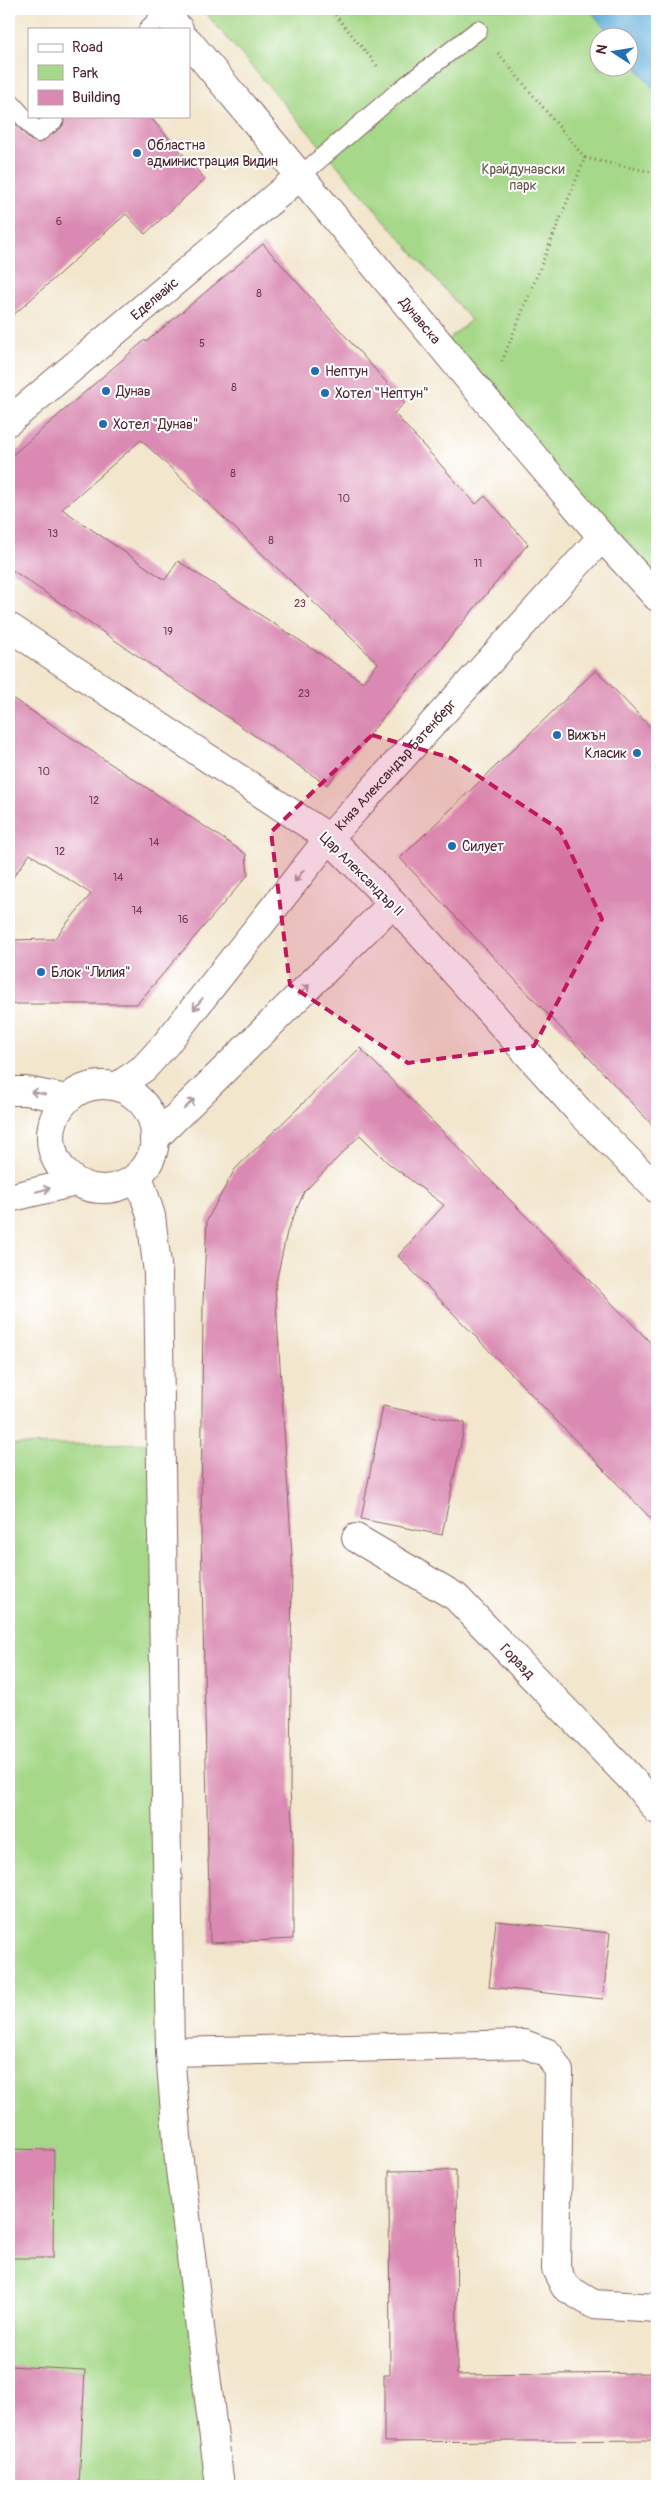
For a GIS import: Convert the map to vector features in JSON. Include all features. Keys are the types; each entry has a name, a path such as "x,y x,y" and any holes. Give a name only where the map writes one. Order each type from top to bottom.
{"street":[{"name":"Дунавска","path":"190,43 602,537 657,597"},
{"name":"Еделвайс","path":"18,413 300,176"},
{"name":"Княз Александър Батенберг","path":"118,1086 144,1068 165,1045 329,838 602,537"},
{"name":"Цар Александър II","path":"9,627 329,838 393,902 578,1110 657,1189"},
{"path":"154,1139 393,902"},
{"path":"91,1086 118,1086 132,1094 145,1105 152,1120 153,1152 138,1175 122,1186 107,1190 91,1188 76,1182 64,1172 55,1158 51,1143 52,1127 57,1112 67,1099 78,1090 91,1086"},
{"path":"9,1091 26,1091 67,1099"},
{"path":"138,1175 151,1216 158,1273 170,2052 179,2161 220,2486"},
{"path":"9,1198 76,1182"},
{"name":"Горазд","path":"356,1538 456,1597 637,1785 657,1810"},
{"path":"170,2052 524,2044 548,2053 558,2071 556,2269 565,2288 593,2304 657,2308"}],"lane":[{"path":"300,176 399,91 478,30"},
{"path":"9,101 38,133 54,120"}],"path":[{"path":"332,11 399,91"},
{"path":"478,30 585,158 657,173"},
{"path":"501,363 585,158"}],"highlighted area":[{"path":"372,735 451,758 560,830 602,919 534,1046 408,1063 290,985 271,832"}],"green space":[{"name":"Крайдунавски парк","path":"202,9 589,9 605,28 588,28 588,78 638,78 638,69 657,93 657,597 441,346 471,320"},
{"path":"160,1443 170,2052 220,2486 9,2486 9,1445"}],"water":[{"path":"589,9 657,9 657,93 638,69 638,28 605,28"}],"building":[{"path":"9,117 30,140 39,143 61,128 64,118 151,118 205,179 145,234 126,214 9,319"},
{"path":"263,244 405,403 394,413 476,504 485,496 528,544 327,785 9,568 9,458 145,340 146,342","holes":["141,440 378,663 363,682 178,561 165,580 62,509"]},
{"path":"596,670 657,734 657,1130 400,858"},
{"path":"9,696 246,854 248,875 137,1004 9,1004 9,940 54,939 91,894 30,854 9,883"},
{"path":"360,1048 657,1349 657,1525 398,1256 444,1205 388,1163 360,1135 304,1192 287,1232 275,1287 292,1555 290,1790 293,1834 293,1939 210,1943 201,1532 203,1302 207,1220 235,1169"},
{"path":"383,1406 465,1423 442,1535 361,1519"},
{"path":"496,1921 610,1933 603,1999 489,1987"},
{"path":"9,2149 54,2150 53,2258 9,2258"},
{"path":"456,2170 457,2375 657,2373 657,2440 384,2442 384,2375 390,2375 389,2171"},
{"path":"9,2366 85,2370 79,2486 12,2486 13,2434 9,2434"}],"place":[{"name":"Областна администрация Видин","path":"137,153"},
{"name":"Нептун","path":"315,371"},
{"name":"Дунав","path":"106,391"},
{"name":"Хотел \"Нептун\"","path":"325,393"},
{"name":"Хотел \"Дунав\"","path":"103,424"},
{"name":"Вижън","path":"557,735"},
{"name":"Класик","path":"637,753"},
{"name":"Силует","path":"452,846"},
{"name":"Блок \"Лилия\"","path":"41,972"}]}
